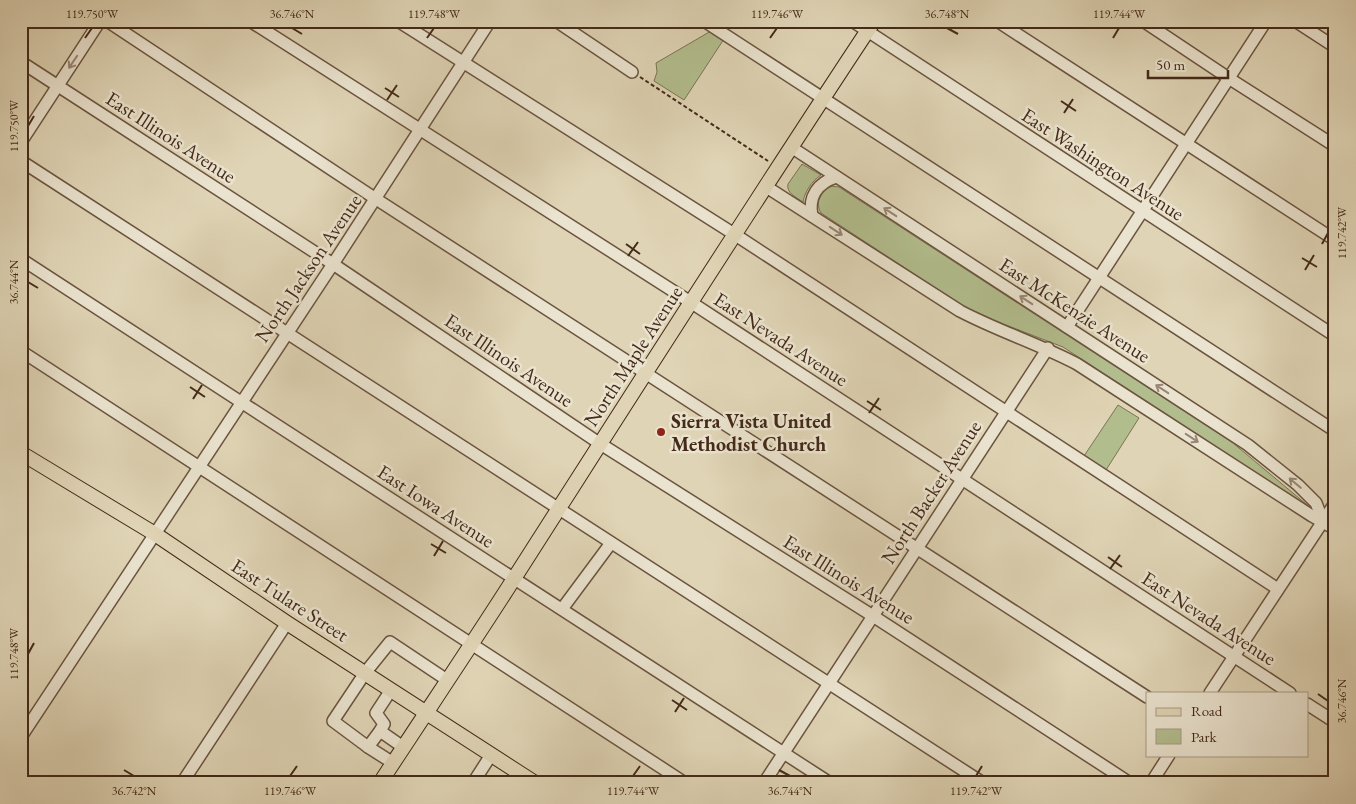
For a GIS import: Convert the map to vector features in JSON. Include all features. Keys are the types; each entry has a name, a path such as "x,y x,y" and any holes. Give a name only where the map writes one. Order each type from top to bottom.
{"main road":[{"name":"North Maple Avenue","path":"380,783 870,26"},
{"name":"East Tulare Street","path":"21,453 155,534 287,623 535,783"}],"street":[{"path":"21,142 100,21"},
{"path":"107,21 376,199 1146,696"},
{"name":"East Nevada Avenue","path":"250,21 692,303 1288,692"},
{"path":"398,21 734,234 1278,589"},
{"name":"North Jackson Avenue","path":"21,737 376,199 490,21"},
{"path":"556,21 632,72"},
{"path":"704,21 1335,431"},
{"name":"East Washington Avenue","path":"852,21 870,26 1143,212 1335,336"},
{"path":"1143,21 1335,146"},
{"path":"1067,327 1266,21"},
{"path":"1295,21 1335,47"},
{"path":"1001,22 1335,240"},
{"name":"East Illinois Avenue","path":"21,62 333,264 599,443 873,616 1130,783"},
{"name":"East McKenzie Avenue","path":"791,147 1248,445 1298,485 1316,503 1323,521"},
{"path":"21,161 982,783"},
{"path":"812,216 810,207 812,197 819,185 836,177"},
{"path":"765,186 960,311 984,324 1048,348 1077,364 1335,529"},
{"name":"East Iowa Avenue","path":"21,259 830,783"},
{"name":"North Backer Avenue","path":"764,783 1048,348"},
{"path":"21,351 685,783"},
{"path":"1211,692 1335,503"},
{"path":"562,609 612,543"},
{"path":"182,783 287,623"},
{"path":"393,763 333,721 365,673 390,642 448,680"},
{"path":"368,747 384,724 376,713 391,690"},
{"path":"1308,705 1335,722"},
{"path":"380,731 404,747"},
{"path":"473,783 491,755"},
{"path":"1151,783 1168,756"}],"path":[{"path":"632,72 778,168"}],"green space":[{"path":"711,31 724,39 684,100 654,81 657,72 656,63"},
{"path":"802,164 821,175 809,187 803,202 792,194 788,187 788,184"},
{"path":"830,186 839,187 1233,443 1312,509 1063,347 965,307 821,213 818,205 820,198"},
{"path":"1118,405 1139,418 1106,470 1084,456"}],"place":[{"name":"Sierra Vista United Methodist Church","path":"661,432"}]}
